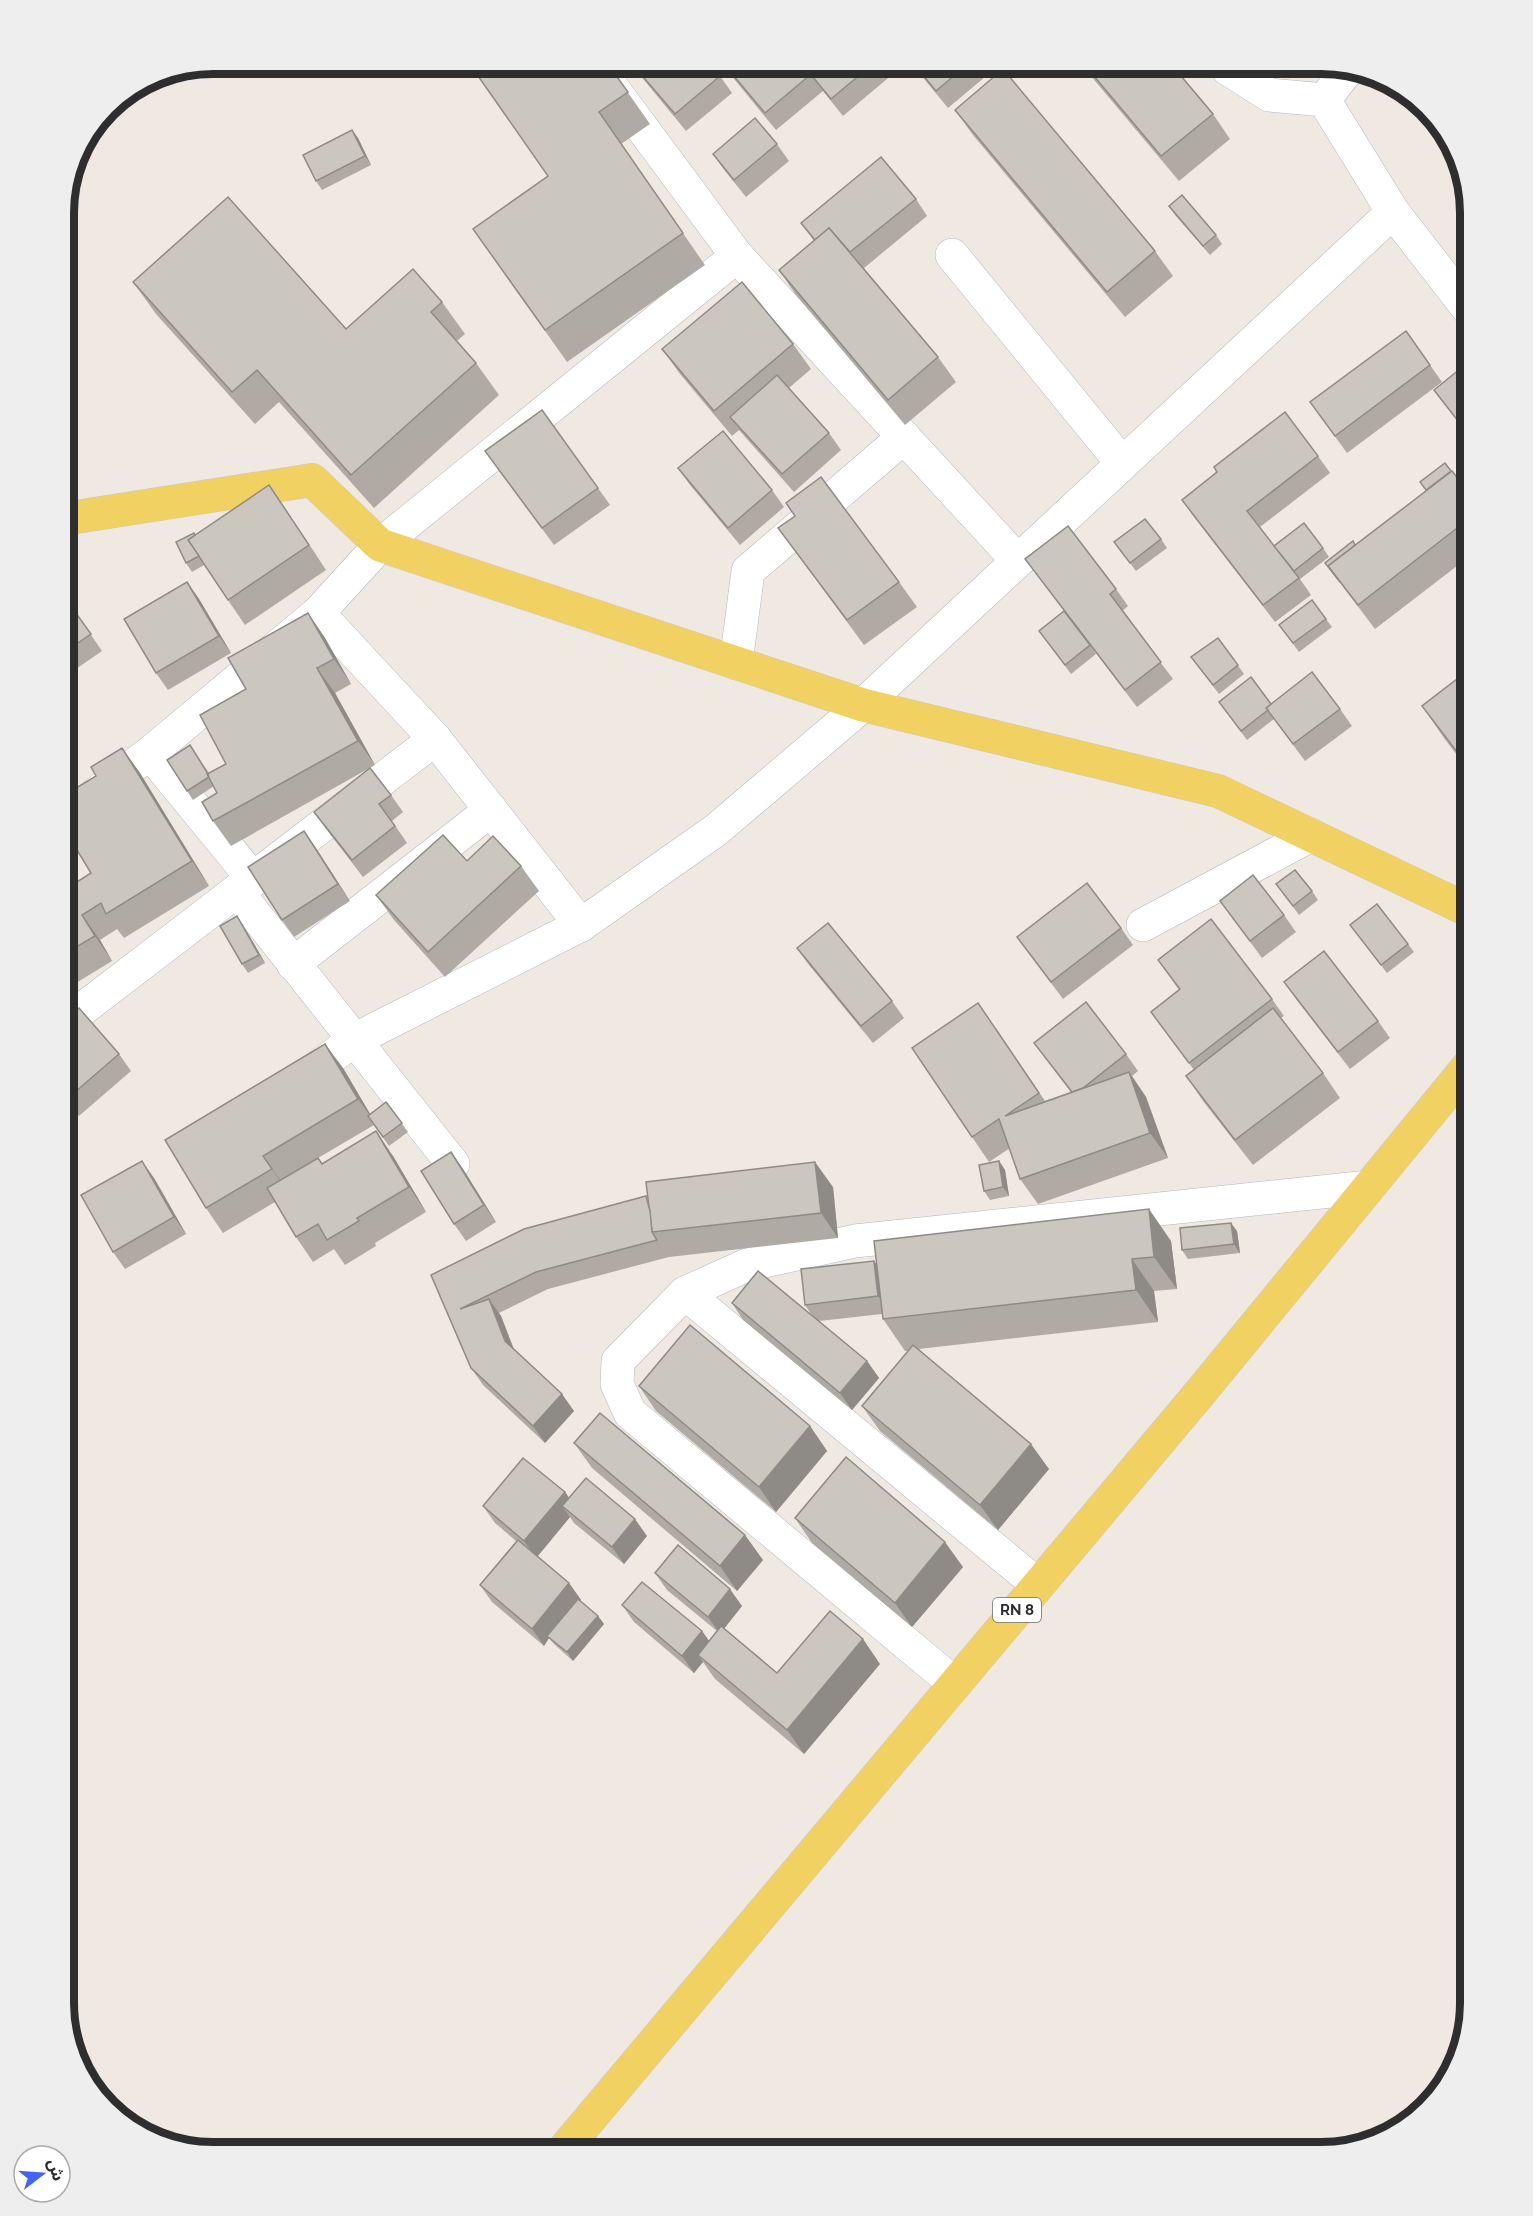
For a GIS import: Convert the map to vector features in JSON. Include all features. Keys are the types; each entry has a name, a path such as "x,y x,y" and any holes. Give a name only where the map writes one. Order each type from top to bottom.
{"main road":[{"path":"74,517 312,480 380,545 863,705 1218,791 1460,906"},
{"name":"RN 8","path":"570,2142 1038,1585 1460,1076"}],"street":[{"path":"602,74 737,256 1017,560"},
{"path":"1236,74 1269,94 1324,100"},
{"path":"1324,100 1343,75"},
{"path":"1324,100 1393,212 1460,299"},
{"path":"278,1098 354,1040 581,925 716,830 863,705 1393,212"},
{"path":"952,255 1122,463"},
{"path":"74,810 150,753 318,613 380,545 737,256"},
{"path":"736,663 748,571 904,437"},
{"path":"318,613 435,739 581,925"},
{"path":"74,1016 246,887 435,739"},
{"path":"150,753 246,887 293,964 453,1164"},
{"path":"293,964 491,810"},
{"path":"1143,926 1311,835"},
{"path":"955,1684 630,1413 617,1384 618,1361 685,1293 747,1265 855,1242 1369,1187"},
{"path":"685,1293 1038,1585"}],"building":[{"path":"477,74 615,74 628,92 599,112 683,233 545,330 473,229 548,176"},
{"path":"641,74 718,74 720,76 675,114"},
{"path":"732,74 811,74 765,113"},
{"path":"814,74 861,74 831,99 812,76"},
{"path":"922,74 956,74 936,91"},
{"path":"997,74 1007,74 1155,251 1107,292 955,110"},
{"path":"1092,74 1179,74 1213,114 1161,156"},
{"path":"755,118 777,144 734,180 713,154"},
{"path":"352,130 365,156 316,181 303,155"},
{"path":"881,157 916,199 850,252 829,228 815,240 801,223"},
{"path":"1182,195 1216,235 1203,246 1169,206"},
{"path":"228,197 346,329 413,269 442,302 431,312 476,363 351,475 257,370 232,392 133,282"},
{"path":"829,228 938,357 888,400 779,270"},
{"path":"742,282 793,344 714,411 662,349"},
{"path":"1406,331 1430,365 1335,436 1310,402"},
{"path":"1460,369 1460,419 1458,421 1434,390"},
{"path":"777,375 829,433 782,474 730,417"},
{"path":"542,410 598,488 542,528 485,451"},
{"path":"1285,412 1318,456 1247,511 1299,578 1263,605 1182,500 1217,472 1214,467"},
{"path":"723,431 772,490 728,528 678,468"},
{"path":"1445,463 1451,471 1426,490 1420,482"},
{"path":"1452,471 1460,481 1460,526 1358,605 1328,566"},
{"path":"821,477 899,582 847,620 778,528 795,516 786,503"},
{"path":"269,485 309,545 228,600 188,540"},
{"path":"1145,519 1161,539 1130,563 1114,542"},
{"path":"1304,523 1323,548 1294,571 1274,546"},
{"path":"1068,526 1116,589 1110,594 1161,662 1125,690 1025,559"},
{"path":"194,533 195,535 188,540 199,556 186,563 176,542"},
{"path":"1353,541 1355,545 1328,566 1340,582 1325,563"},
{"path":"187,582 219,636 156,673 124,619"},
{"path":"1312,600 1326,619 1293,643 1279,625"},
{"path":"74,610 91,634 74,646"},
{"path":"1064,611 1090,645 1065,665 1039,631"},
{"path":"308,613 334,659 317,668 358,741 213,821 202,802 217,793 207,774 226,764 200,715 246,689 228,658"},
{"path":"1218,638 1238,665 1213,685 1191,657"},
{"path":"1312,672 1340,709 1293,744 1266,708"},
{"path":"1251,677 1271,704 1266,708 1268,710 1241,731 1219,702"},
{"path":"1460,677 1460,756 1422,706"},
{"path":"190,745 209,777 187,791 167,760"},
{"path":"122,748 192,861 106,914 101,903 82,915 95,936 74,948 74,884 91,873 74,845 74,789 96,776 91,767"},
{"path":"370,768 391,795 379,804 395,826 352,860 314,812"},
{"path":"304,831 338,884 282,920 248,867"},
{"path":"443,835 467,861 493,836 521,866 428,952 376,895"},
{"path":"1295,870 1312,891 1293,906 1276,884"},
{"path":"1253,875 1284,915 1250,941 1220,901"},
{"path":"1087,883 1121,928 1051,982 1017,937"},
{"path":"1377,904 1408,944 1381,965 1350,925"},
{"path":"237,916 259,955 242,964 220,926"},
{"path":"1211,919 1272,999 1189,1063 1151,1012 1180,989 1158,960"},
{"path":"828,923 892,1001 861,1026 797,948"},
{"path":"1324,951 1378,1021 1338,1052 1284,982"},
{"path":"1086,1002 1126,1054 1083,1088 1072,1092 1034,1043"},
{"path":"978,1003 1039,1093 1005,1116 1129,1072 1150,1133 1020,1179 999,1119 972,1137 912,1048"},
{"path":"79,1008 119,1054 74,1093 74,1012"},
{"path":"1273,1008 1323,1073 1235,1140 1186,1076"},
{"path":"325,1044 358,1099 263,1156 272,1169 206,1208 165,1140"},
{"path":"386,1102 402,1123 383,1137 368,1116"},
{"path":"376,1131 409,1187 357,1218 359,1221 327,1240 318,1224 296,1237 267,1188 318,1158 322,1164"},
{"path":"451,1152 484,1205 454,1224 421,1171"},
{"path":"142,1161 174,1217 113,1252 81,1195"},
{"path":"999,1161 1003,1187 984,1191 979,1165"},
{"path":"815,1162 821,1213 652,1232 646,1182"},
{"path":"646,1196 652,1232 657,1240 536,1272 460,1309 489,1299 505,1341 562,1394 533,1426 471,1368 431,1275 524,1229"},
{"path":"1149,1209 1154,1257 1132,1259 1136,1290 883,1319 874,1241"},
{"path":"1231,1223 1234,1244 1182,1250 1180,1228"},
{"path":"874,1261 878,1296 805,1305 801,1269"},
{"path":"758,1271 867,1361 840,1393 732,1303"},
{"path":"690,1325 810,1426 759,1487 639,1386"},
{"path":"913,1345 1031,1444 980,1505 862,1406"},
{"path":"600,1413 745,1535 720,1566 574,1443"},
{"path":"846,1457 945,1542 895,1603 795,1518"},
{"path":"523,1458 565,1492 524,1541 483,1506"},
{"path":"586,1478 635,1519 612,1547 562,1506"},
{"path":"518,1540 569,1583 532,1629 480,1585"},
{"path":"678,1545 730,1589 708,1617 655,1573"},
{"path":"642,1582 702,1631 682,1656 622,1605"},
{"path":"578,1599 598,1616 567,1652 547,1636"},
{"path":"830,1611 863,1639 787,1730 698,1655 721,1626 777,1673"}]}
